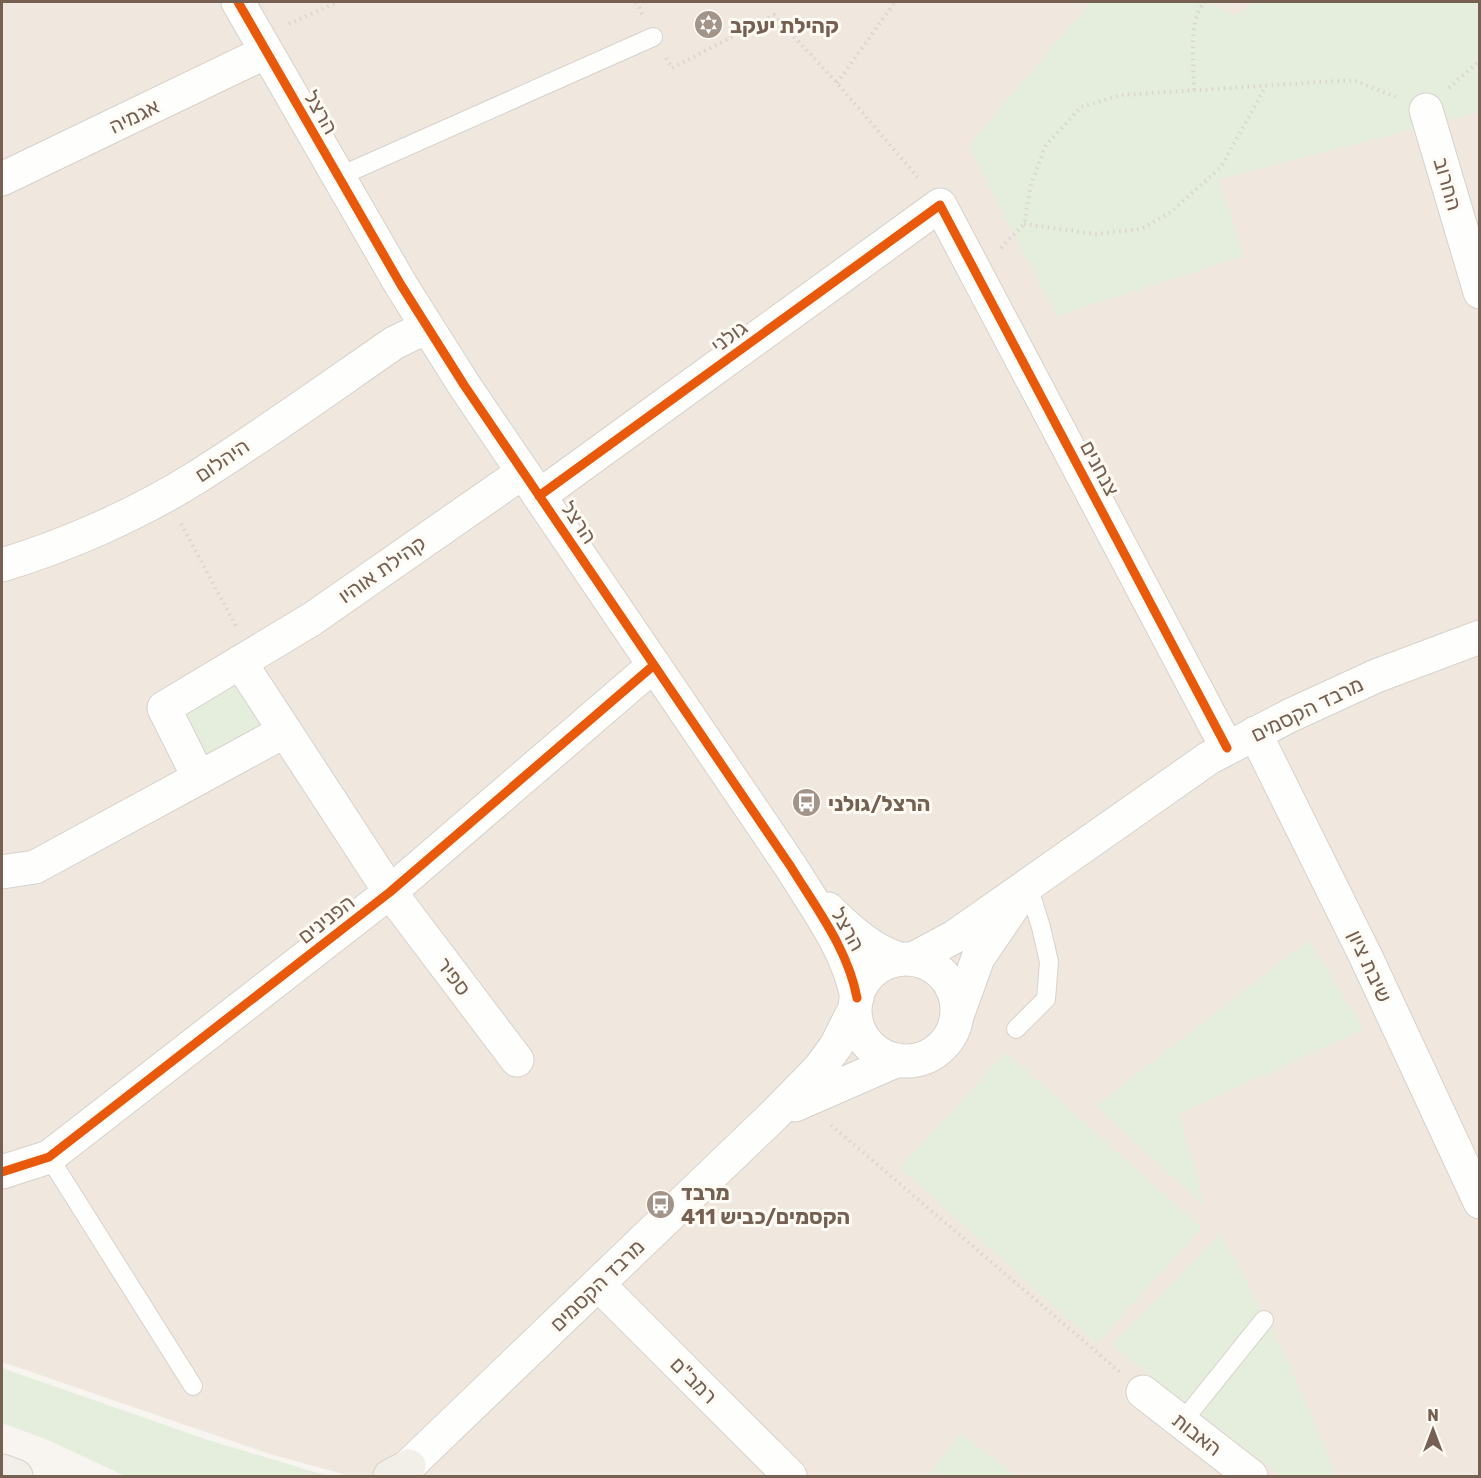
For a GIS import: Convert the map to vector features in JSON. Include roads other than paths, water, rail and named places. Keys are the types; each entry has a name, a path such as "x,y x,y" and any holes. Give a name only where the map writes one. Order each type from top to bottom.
{"main road":[{"path":"2,1471 16,1476"}],"street":[{"name":"הרצל","path":"238,2 427,327 790,867 833,936 853,978 856,1003"},
{"name":"אגמיה","path":"2,179 262,45"},
{"name":"החרוב","path":"1426,110 1479,292"},
{"name":"צנחנים","path":"940,205 1227,748"},
{"name":"גולני","path":"531,484 940,205"},
{"name":"היהלום","path":"2,565 44,552 126,515 196,478 394,343 427,327"},
{"name":"קהילת אוהיו","path":"199,778 164,708 531,484"},
{"name":"מרבד הקסמים","path":"905,959 954,936 1209,758 1255,733 1376,676 1479,637"},
{"path":"246,659 285,731 390,892"},
{"name":"הפנינים","path":"2,1173 49,1157 390,892 654,665"},
{"path":"2,872 35,867 285,731"},
{"name":"שיבת ציון","path":"1255,733 1366,957 1479,1202"},
{"name":"הרצל","path":"790,867 813,894 862,940 880,953 905,959"},
{"name":"מרבד הקסמים","path":"957,1016 978,958 1028,886"},
{"name":"ספיר","path":"390,892 517,1060"},
{"path":"905,959 928,964 941,972 951,985 957,1000 957,1016 952,1031 943,1045 930,1055 914,1060 898,1060 872,1047 863,1036 857,1022 856,1003 863,984 872,972 884,964 905,959"},
{"name":"מרבד הקסמים","path":"403,1474 774,1115 819,1068 836,1046 856,1003"},
{"name":"מרבד הקסמים","path":"774,1115 898,1060"},
{"name":"רמב\"ם","path":"598,1284 790,1476"},
{"name":"האבות","path":"1143,1392 1251,1476"}],"lane":[{"path":"338,177 653,37"},
{"path":"1016,1029 1046,999 1047,990 1049,962 1028,886"},
{"path":"49,1157 193,1386"},
{"path":"1182,1422 1264,1320"}],"place":[{"name":"קהילת יעקב","path":"709,25"},
{"name":"הרצל/גולני","path":"807,803"},
{"name":"מרבד הקסמים/כביש 411","path":"660,1204"}]}
